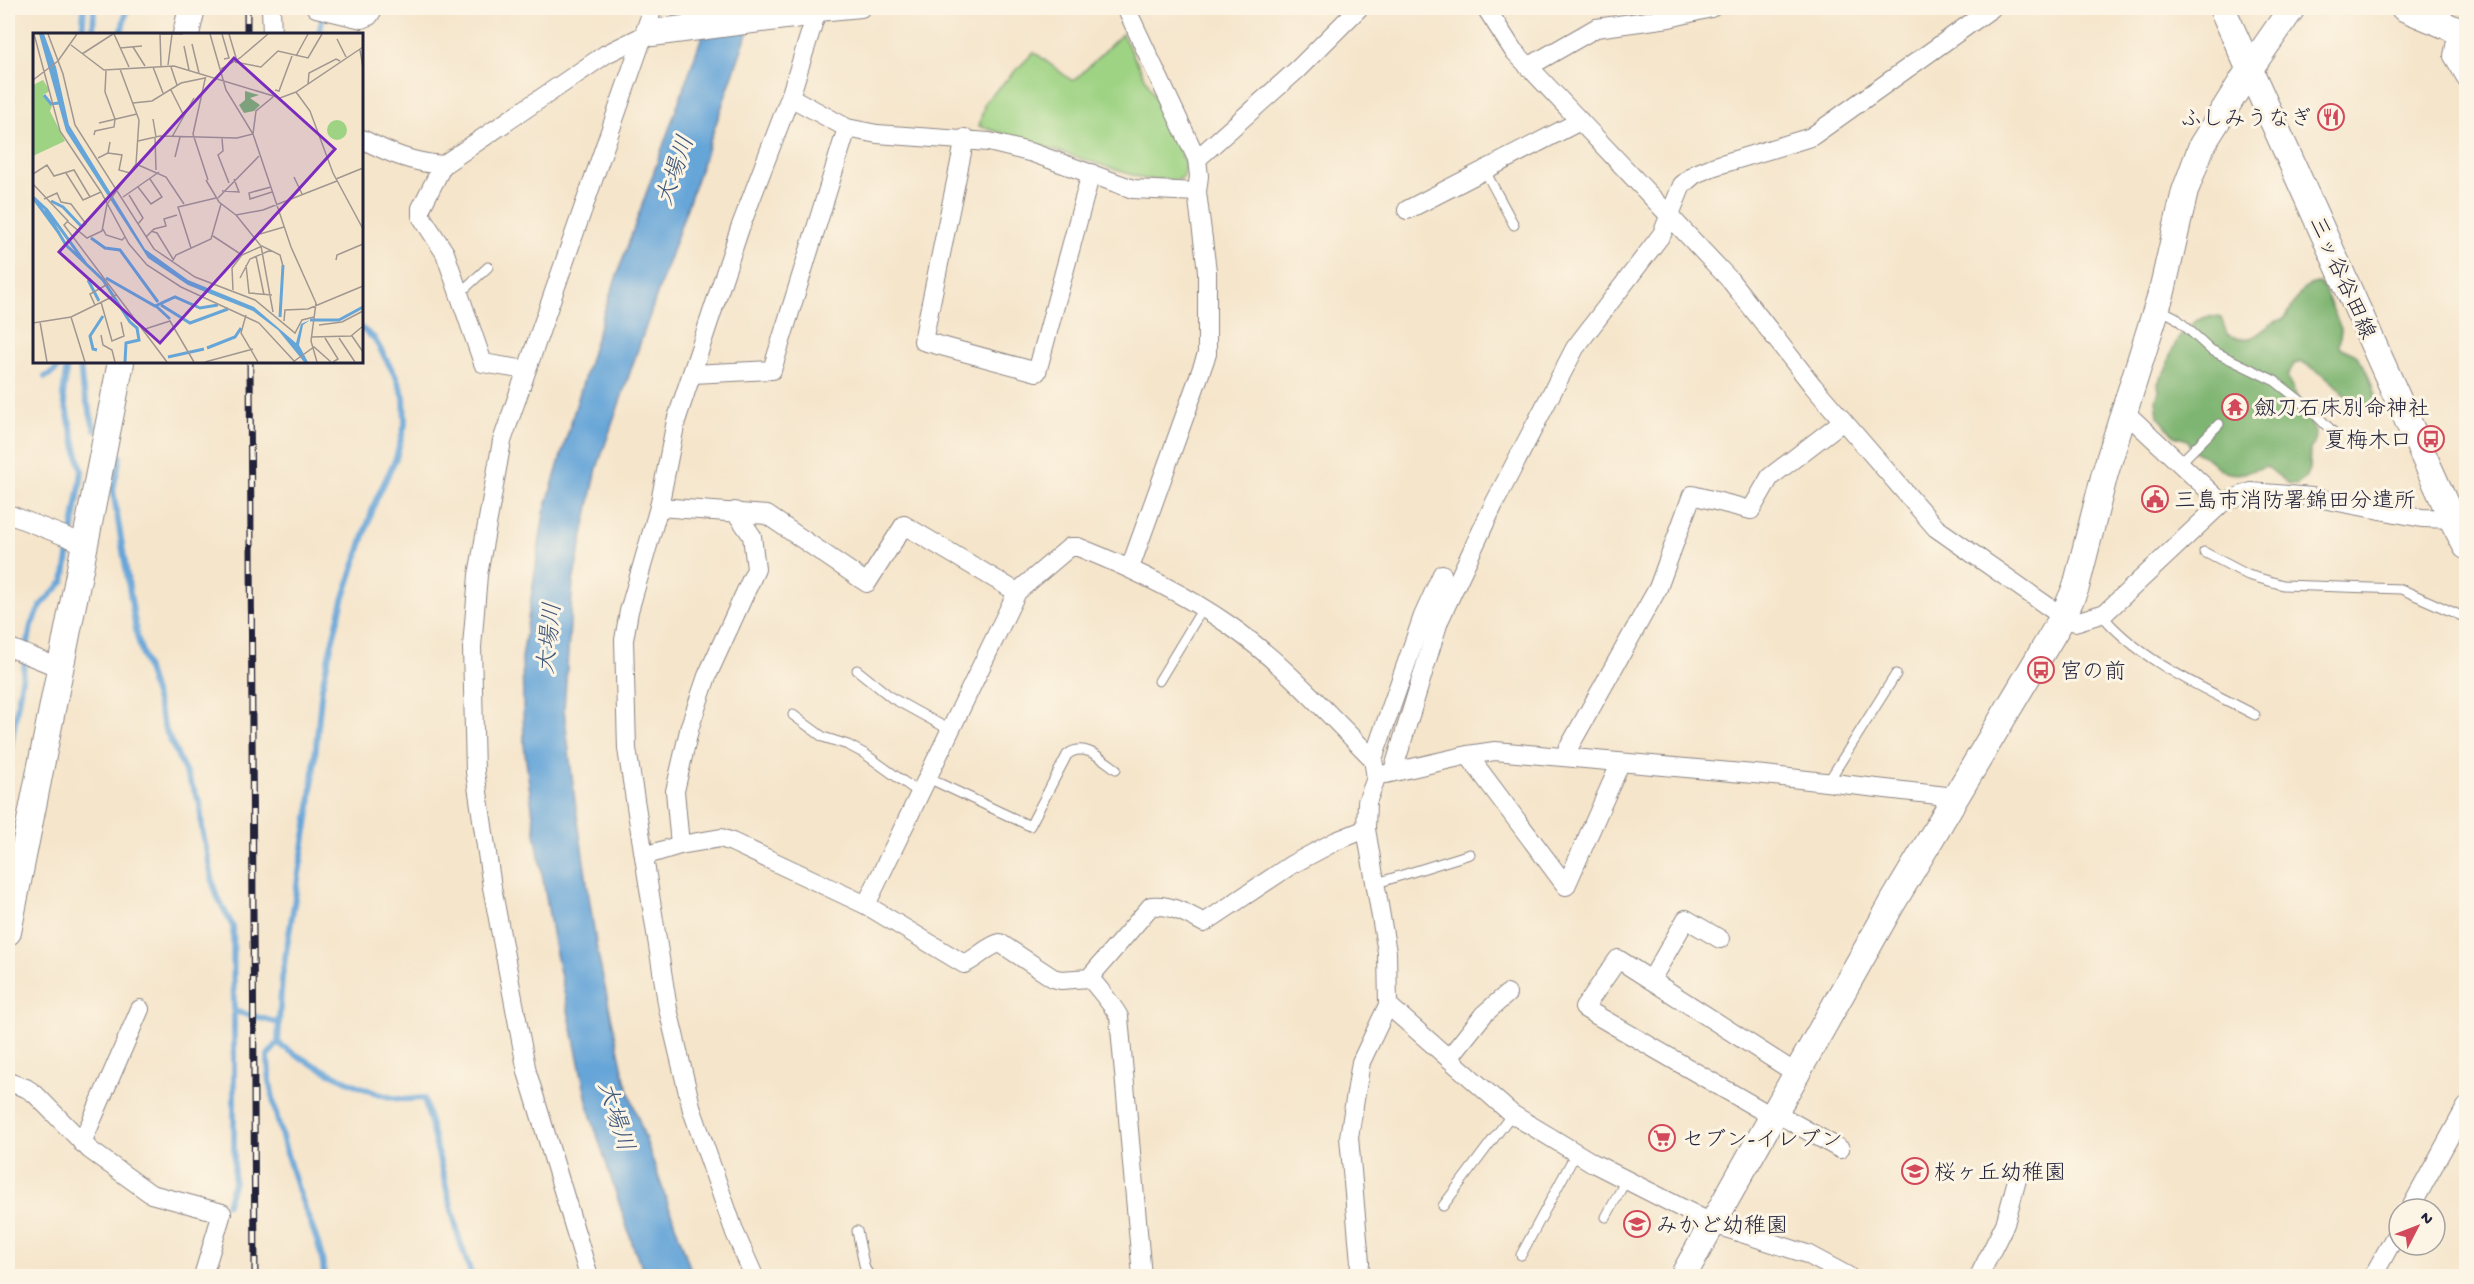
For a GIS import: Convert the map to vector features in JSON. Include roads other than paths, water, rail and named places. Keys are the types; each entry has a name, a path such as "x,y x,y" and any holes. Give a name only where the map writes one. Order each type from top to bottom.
{"street":[{"path":"186,33 192,8"},
{"path":"271,8 272,33"},
{"path":"316,8 362,19 369,16 374,8"},
{"path":"589,1276 527,1072 492,887 475,772 472,647 478,574 502,441 647,33 652,8"},
{"path":"526,370 483,363 445,253 421,216 422,208 443,165 606,54 647,33 814,11 861,8"},
{"path":"1126,8 1197,159 1199,177 1197,192 1207,271 1207,354 1130,568"},
{"path":"1197,159 1298,69 1359,8"},
{"path":"1486,8 1513,50 1730,280 1843,421 1936,528 2063,616 2075,622 2101,614 2113,607 2222,503 2251,492 2312,497 2422,518 2452,519"},
{"path":"1528,67 1596,28 1669,18 1710,8"},
{"path":"1393,771 1439,621 1494,504 1575,348 1662,234 1683,185 1695,174 1811,137 1992,8"},
{"name":"三ッ谷谷田線","path":"2222,8 2251,67 2466,546"},
{"path":"1683,1276 1954,797 2063,616 2076,587 2105,473 2157,308 2185,191 2202,146 2251,67 2292,8"},
{"path":"2404,8 2462,32 2453,56 2466,78"},
{"path":"754,1276 735,1233 692,1110 668,1009 627,749 624,640 629,610 659,507 676,421 740,228 790,97 814,11"},
{"path":"790,97 847,128 886,134 965,138 1033,153 1132,189 1197,192"},
{"path":"1407,210 1580,121"},
{"path":"693,374 772,370 847,128"},
{"path":"965,138 923,341 934,345 1037,372 1091,173"},
{"path":"363,139 422,164 443,165"},
{"path":"8,932 121,363"},
{"path":"2124,411 2222,503"},
{"path":"1564,756 1658,588 1692,495 1751,510 1770,477 1843,421"},
{"path":"659,507 767,515 867,583 904,525 1017,592"},
{"path":"680,844 675,791 690,726 707,676 756,569 752,536 735,511"},
{"path":"8,514 85,544"},
{"path":"866,905 1017,592 1070,546 1078,547 1130,568 1203,608 1260,649 1374,759"},
{"path":"1359,1276 1360,1262 1349,1137 1361,1062 1388,1005 1387,952 1366,829 1367,802 1376,778 1374,759 1423,616 1442,574"},
{"path":"8,647 60,668"},
{"path":"1376,778 1393,771 1468,754 1495,751 1828,782 1954,797"},
{"path":"1468,754 1566,886 1620,764"},
{"path":"644,856 680,844 721,838 866,905 964,964 977,959 992,945 1000,943 1053,978 1061,980 1089,978 1151,906 1162,905 1204,923 1291,865 1336,841 1366,829"},
{"path":"1651,980 1686,919 1720,939"},
{"path":"1797,1074 1618,959 1584,1008 1774,1115 1840,1149"},
{"path":"1089,978 1116,1010 1119,1017 1143,1276"},
{"path":"1449,1058 1484,1014 1507,994"},
{"path":"1388,1005 1512,1114 1576,1153 1713,1224 1807,1254 1848,1276"},
{"path":"82,1143 140,1009"},
{"path":"8,1082 26,1088 35,1094 82,1143 151,1194 222,1213 203,1276"},
{"path":"2417,1197 2466,1107"},
{"path":"1979,1276 2005,1224 2018,1176"},
{"path":"2373,1276 2387,1251"}],"lane":[{"path":"1484,169 1514,225"},
{"path":"460,293 488,267"},
{"path":"2157,308 2175,317 2211,350 2275,381 2307,406 2336,435"},
{"path":"2180,464 2218,424"},
{"path":"2204,552 2248,575 2283,585 2401,589 2466,618"},
{"path":"1159,681 1203,608"},
{"path":"2101,614 2118,632 2161,664 2255,715"},
{"path":"857,670 892,698 950,730"},
{"path":"1828,782 1896,674"},
{"path":"793,715 823,737 848,745 922,785 1030,826 1071,752 1091,751 1116,769"},
{"path":"1377,883 1470,854"},
{"path":"1443,1206 1512,1114"},
{"path":"1521,1255 1576,1153"},
{"path":"1606,1217 1626,1180"},
{"path":"857,1231 865,1269 870,1276"}],"water":[{"name":"大場川","path":"712,8 756,8 597,468 573,582 564,709 597,950 625,1080 693,1276 646,1276 634,1249 589,1110 554,944 536,839 524,745 522,658 544,513 603,315"}],"waterway":[{"path":"82,33 84,8"},
{"path":"93,33 94,8"},
{"path":"121,33 127,8"},
{"path":"319,33 322,20"},
{"path":"279,1023 282,977 310,806 322,687 343,600 375,502 396,458 405,424 404,397 396,377 374,338 363,330"},
{"path":"45,377 55,371 60,363"},
{"path":"8,763 31,625 42,604 64,581 80,485 82,471 63,396 67,363"},
{"path":"80,363 82,385 95,430"},
{"path":"120,456 113,490 137,636 165,729 200,803 202,829 215,892 233,927 234,1011 279,1023 278,1043 338,1077 389,1097 424,1098 460,1242 472,1276"},
{"path":"227,1204 234,1181 234,1011"},
{"path":"278,1043 268,1055 275,1111 292,1171 320,1249 324,1276"}],"railway":[{"path":"247,8 247,33"},
{"path":"250,363 255,1276"}],"place":[{"name":"ふしみうなぎ","path":"2331,117"},
{"name":"劔刀石床別命神社","path":"2235,407"},
{"name":"夏梅木口","path":"2431,439"},
{"name":"三島市消防署錦田分遣所","path":"2155,499"},
{"name":"宮の前","path":"2041,670"},
{"name":"セブン-イレブン","path":"1662,1138"},
{"name":"桜ヶ丘幼稚園","path":"1915,1171"},
{"name":"みかど幼稚園","path":"1637,1224"}]}
